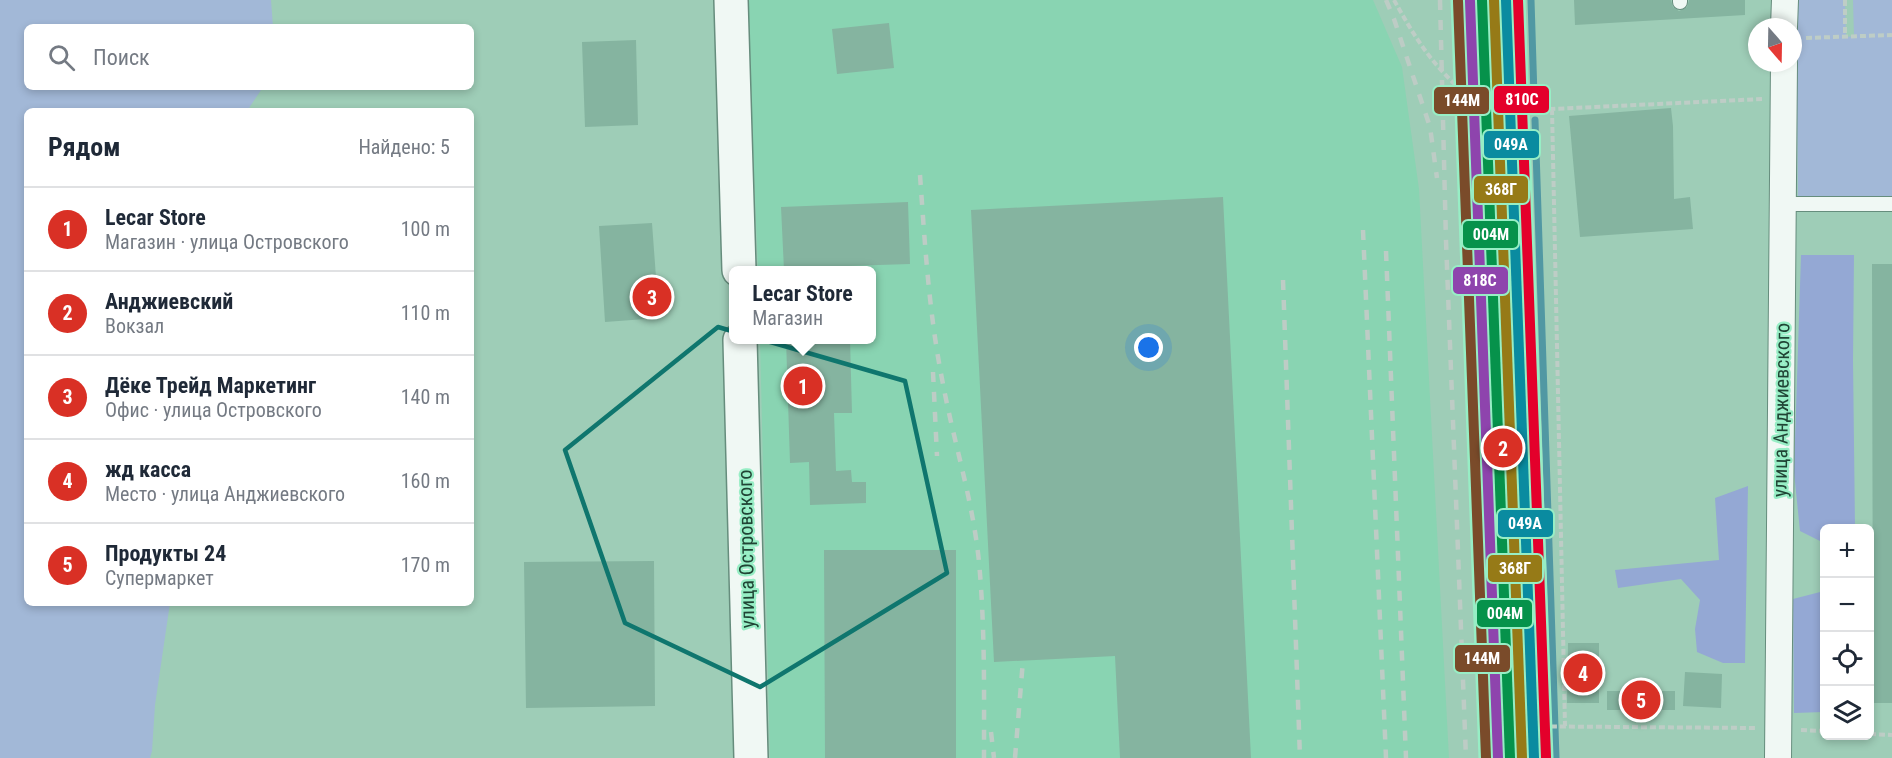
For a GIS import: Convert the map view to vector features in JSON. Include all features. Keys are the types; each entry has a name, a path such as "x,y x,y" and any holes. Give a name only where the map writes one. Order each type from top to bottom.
{"street":[{"path":"731,0 739,266"},
{"path":"1785,0 1788,18"},
{"name":"улица Анджиевского","path":"1778,758 1784,72"},
{"name":"улица Островского","path":"740,344 751,758"}],"lane":[{"path":"1783,204 1892,204"}],"path":[{"path":"1394,0 1407,24 1442,72 1460,87 1473,103 1552,109 1784,98"},
{"path":"1845,0 1845,37"},
{"path":"1802,33 1845,37 1892,35"},
{"path":"1552,109 1564,726"},
{"path":"1490,640 1493,726 1820,731"},
{"path":"1533,697 1534,726"},
{"path":"1874,734 1892,735"}],"highlighted area":[{"path":"718,327 905,381 947,573 760,687 625,623 565,450"}],"shaded area":[{"path":"0,0 271,0 273,24 24,24 24,90 261,90 249,108 24,108 24,606 170,606 155,705 150,758 0,758"},
{"path":"747,0 1373,0 1402,67 1419,189 1449,758 770,758 760,344 876,344 876,266 758,266"},
{"path":"1796,0 1845,0 1846,37 1854,36 1853,0 1892,0 1892,204 1798,204 1797,72 1802,72 1802,18 1796,18"},
{"path":"1801,255 1854,255 1855,524 1820,524 1820,541 1800,531 1794,472"},
{"path":"1748,486 1745,663 1723,663 1697,652 1695,629 1700,600 1681,579 1618,588 1615,570 1719,560 1715,498"},
{"path":"1820,592 1820,712 1794,713 1793,599"}],"building":[{"path":"1574,0 1671,0 1673,7 1679,11 1687,7 1689,0 1745,0 1745,15 1575,25"},
{"path":"889,23 894,68 837,74 832,29"},
{"path":"636,40 638,125 585,127 582,42"},
{"path":"1671,108 1674,199 1690,197 1693,229 1580,237 1569,116"},
{"path":"1223,197 1251,758 1120,758 1115,656 994,662 971,210"},
{"path":"908,202 910,264 784,266 781,207"},
{"path":"652,223 659,318 605,322 599,226"},
{"path":"1872,264 1892,264 1892,703 1874,703"},
{"path":"786,344 850,344 852,413 834,413 836,471 851,470 852,482 866,482 866,503 810,505 809,462 790,463"},
{"path":"824,550 956,550 956,758 825,758"},
{"path":"654,561 655,706 526,708 524,562"},
{"path":"1568,643 1599,643 1599,703 1567,703"},
{"path":"1685,672 1722,674 1721,708 1683,706"},
{"path":"1607,691 1675,691 1675,710 1607,710"}],"waterway":[{"path":"1531,0 1534,96"},
{"path":"1535,120 1556,758"}],"railway":[{"path":"1386,0 1430,127 1437,178"},
{"path":"1440,0 1446,241 1466,758"},
{"path":"1457,0 1484,758"},
{"path":"920,175 934,332 947,406 968,494 979,562 983,635 984,758"},
{"path":"1363,230 1386,758"},
{"path":"1386,251 1406,758"},
{"path":"1283,280 1300,758"},
{"path":"933,372 937,456"},
{"path":"1015,758 1023,660"},
{"path":"991,732 994,758"}],"transit line":[{"name":"004М","path":"1482,0 1510,758"},
{"name":"368Г","path":"1494,0 1522,758"},
{"name":"049А","path":"1506,0 1534,758"},
{"name":"810С","path":"1518,0 1546,757"},
{"name":"144М","path":"1458,1 1486,758"},
{"name":"818С","path":"1470,1 1498,758"}],"place":[{"name":"Дёке Трейд Маркетинг","path":"652,297"},
{"name":"Lecar Store","path":"803,386"},
{"name":"Анджиевский","path":"1503,448"},
{"name":"жд касса","path":"1583,673"},
{"name":"Продукты 24","path":"1641,700"}]}
